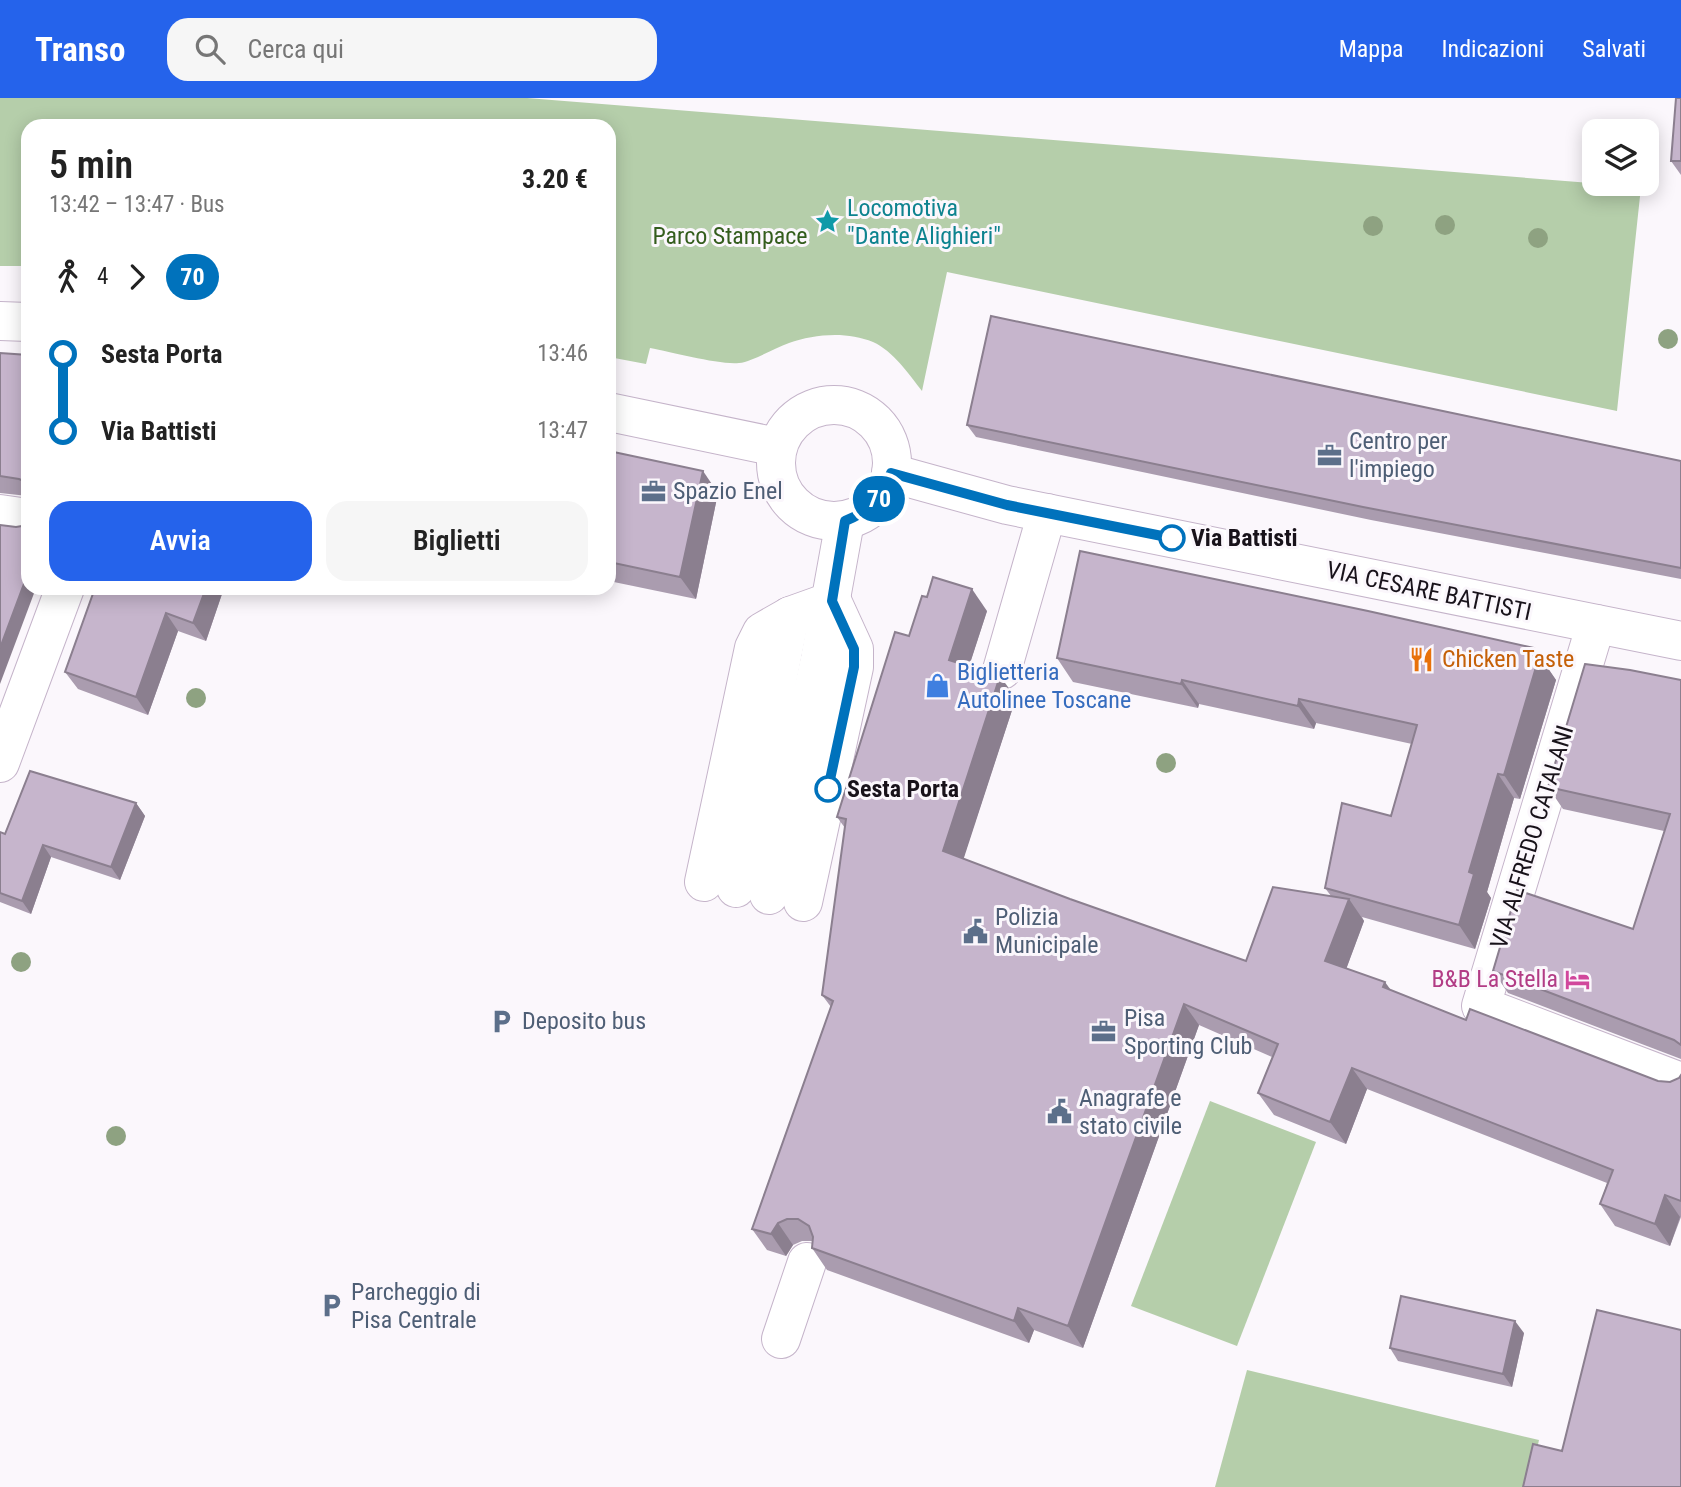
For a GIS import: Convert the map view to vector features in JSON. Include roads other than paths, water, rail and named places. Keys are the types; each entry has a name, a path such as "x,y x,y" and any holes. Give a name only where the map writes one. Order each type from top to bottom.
{"main road":[{"path":"0,321 21,321"},
{"path":"834,405 853,408 870,417 883,432 890,449 891,473 876,503 861,514 845,521 824,520 805,513 791,501 780,485 776,467 777,447 785,430 799,416 815,408 834,405"},
{"path":"616,413 777,447"},
{"name":"VIA CESARE BATTISTI","path":"891,473 983,499 1047,513 1681,641"},
{"path":"1002,670 1047,513"},
{"path":"0,514 21,517"},
{"path":"832,601 790,616 762,632 754,648 753,892 832,601 845,521"},
{"path":"0,763 62,595"},
{"name":"VIA ALFREDO CATALANI","path":"1596,624 1481,1006 1681,1082"},
{"path":"781,1339 807,1262"}],"place":[{"name":"Locomotiva \"Dante Alighieri\"","path":"827,222"},
{"name":"Centro per l'impiego","path":"1329,455"},
{"name":"Spazio Enel","path":"653,491"},
{"name":"Via Battisti","path":"1172,538"},
{"name":"Chicken Taste","path":"1422,659"},
{"name":"Biglietteria Autolinee Toscane","path":"937,686"},
{"name":"Sesta Porta","path":"828,789"},
{"name":"Polizia Municipale","path":"975,931"},
{"name":"B&B La Stella","path":"1578,979"},
{"name":"Deposito bus","path":"502,1021"},
{"name":"Pisa Sporting Club","path":"1104,1032"},
{"name":"Anagrafe e stato civile","path":"1059,1112"},
{"name":"Parcheggio di Pisa Centrale","path":"331,1306"}],"park label":[{"name":"Parco Stampace","path":"730,236"}]}
